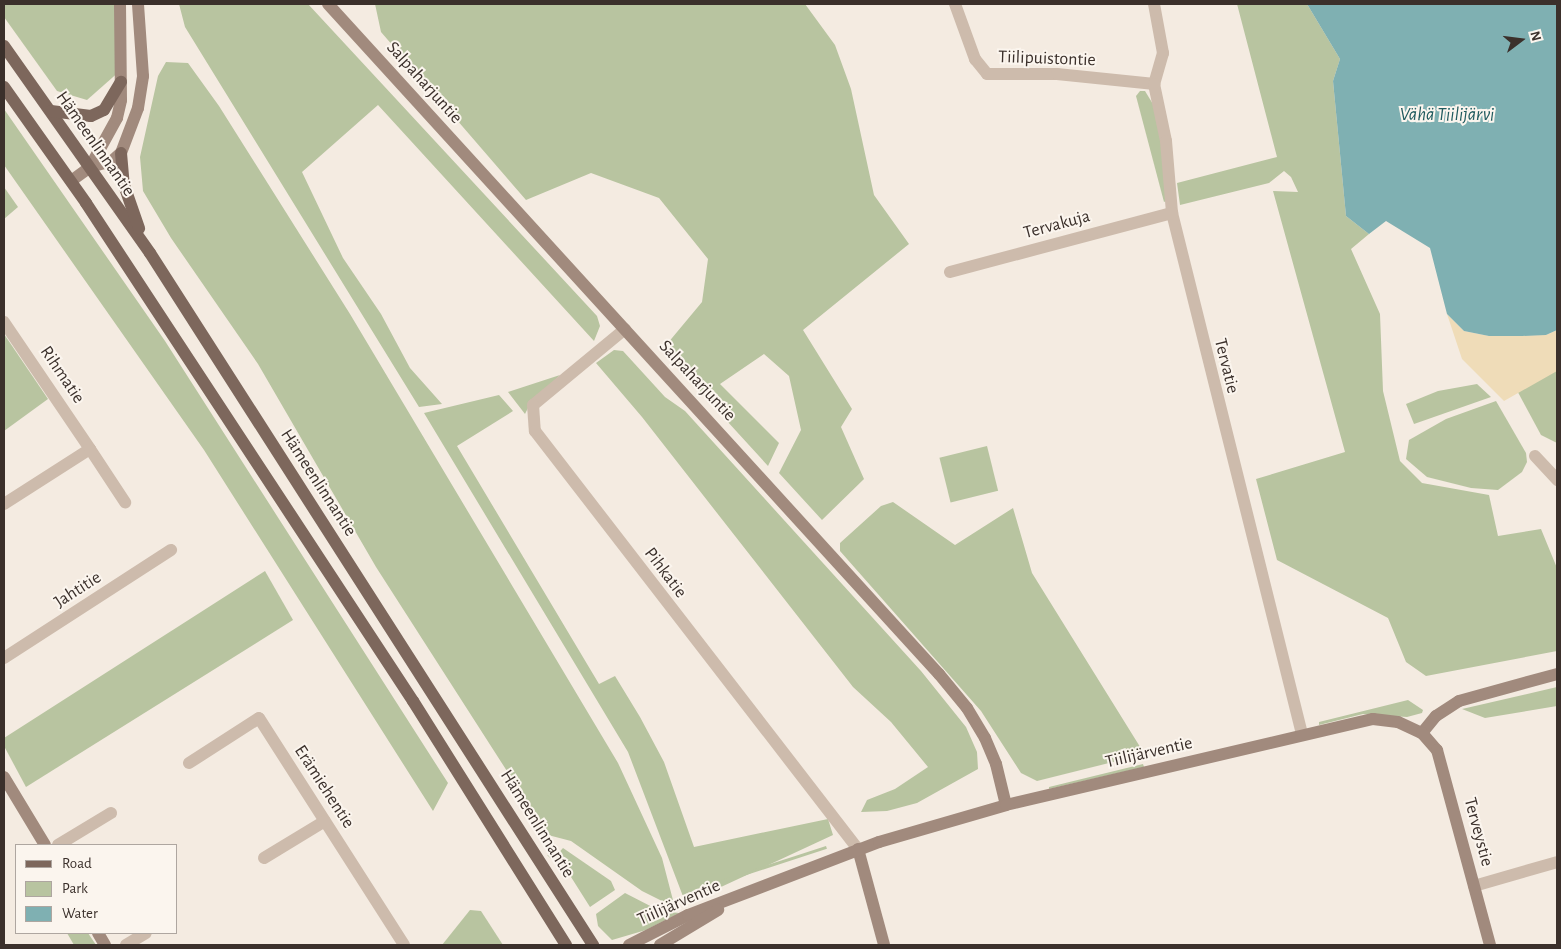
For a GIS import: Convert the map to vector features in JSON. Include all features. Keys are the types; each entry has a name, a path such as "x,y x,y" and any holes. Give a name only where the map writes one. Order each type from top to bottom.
{"main road":[{"name":"Hämeenlinnantie","path":"4,46 150,253 593,945"},
{"path":"51,111 91,116 104,110 121,82"},
{"path":"4,87 71,181 413,701 566,945"},
{"path":"121,153 121,167 130,206 150,253"}],"street":[{"path":"90,167 117,118 121,82 120,4"},
{"path":"71,181 90,167 112,161 121,153 138,108 143,76 138,4"},
{"name":"Salpaharjuntie","path":"328,4 764,479 967,708 996,764 1006,804"},
{"name":"Tiilipuistontie","path":"954,4 975,59 987,74 1057,74 1154,84"},
{"name":"Tervatie","path":"1154,4 1163,53 1154,84 1166,141 1172,213 1302,734"},
{"name":"Tervakuja","path":"950,272 1172,213"},
{"name":"Rihmatie","path":"4,322 125,502"},
{"name":"Pihkatie","path":"625,329 533,405 535,431 858,849"},
{"path":"4,504 90,450"},
{"path":"1535,456 1557,480"},
{"name":"Jahtitie","path":"4,658 171,550"},
{"path":"1422,733 1436,716 1459,701 1557,674"},
{"name":"Erämiehentie","path":"189,763 258,718 404,945"},
{"name":"Tiilijärventie","path":"629,945 688,915 858,849 1006,804 1373,719 1398,722 1422,733"},
{"name":"Terveystie","path":"1422,733 1437,750 1490,945"},
{"path":"4,777 44,844"},
{"path":"60,844 110,813"},
{"path":"264,858 325,821"},
{"path":"858,849 884,945"},
{"path":"1474,886 1557,862"},
{"name":"Tiilijärventie","path":"660,945 744,894"},
{"path":"99,934 105,945"},
{"path":"126,945 144,934"}],"green space":[{"path":"4,4 120,4 121,70 87,100 57,91 4,17"},
{"path":"179,4 308,4 597,316 600,326 594,341 378,105 302,172 343,258 381,314 410,368 442,404 419,407 185,27"},
{"path":"375,4 805,4 835,45 851,89 874,195 909,244 803,330 852,409 841,427 864,479 822,520 779,473 801,430 789,376 764,354 720,384 779,443 768,466 662,350 702,302 708,259 659,198 591,173 526,200 381,32"},
{"path":"1237,4 1307,4 1340,59 1333,81 1346,216 1369,234 1351,249 1380,314 1383,391 1400,461 1422,483 1489,495 1498,536 1541,529 1557,568 1557,651 1426,676 1406,662 1388,618 1277,560 1256,479 1345,452 1273,191 1298,192 1291,177 1284,171 1269,183 1180,205 1177,183 1277,157"},
{"path":"166,62 188,63 219,106 350,314 618,763 662,858 674,904 668,904 642,891 571,841 548,835 376,567 258,364 171,238 143,191 140,157 158,76"},
{"path":"1140,91 1145,91 1159,114 1166,201 1164,202 1136,96"},
{"path":"4,109 165,341 448,783 433,811 204,450 4,165"},
{"path":"4,187 18,207 4,219"},
{"path":"4,334 48,399 4,431"},
{"path":"614,350 623,351 665,397 685,411 921,671 966,727 977,752 978,769 917,803 887,811 861,812 867,800 895,789 928,767 891,722 853,687 642,417 596,363"},
{"path":"1557,370 1557,443 1541,435 1513,383"},
{"path":"560,375 529,406 525,414 508,392"},
{"path":"1477,384 1491,397 1414,424 1406,404 1438,391"},
{"path":"499,395 513,411 457,446 599,684 615,676 640,717 664,762 694,847 828,819 833,835 693,900 684,899 628,752 424,413"},
{"path":"1496,401 1526,453 1527,462 1522,472 1498,490 1471,488 1427,477 1406,459 1409,440 1446,419"},
{"path":"987,446 998,491 951,502 939,458"},
{"path":"893,502 955,545 1013,508 1032,573 1142,750 1141,755 1037,781 1021,773 981,711 840,551 840,543 881,506"},
{"path":"265,571 293,620 26,787 4,746 4,738"},
{"path":"1557,687 1557,706 1485,718 1462,709"},
{"path":"1408,700 1423,710 1422,713 1407,717 1363,714 1319,725 1319,722"},
{"path":"1143,764 1144,767 1049,789 1049,787"},
{"path":"826,846 827,849 685,895 684,892"},
{"path":"563,848 611,881 615,890 590,907 571,877 547,855 555,857"},
{"path":"625,893 660,911 679,913 646,930 612,940 598,926 596,914"},
{"path":"470,910 481,911 503,945 442,945"},
{"path":"68,934 89,934 96,945 74,945"}],"sand":[{"path":"1447,314 1464,331 1489,336 1546,335 1557,330 1557,371 1504,401 1462,359"}],"water":[{"name":"Vähä Tiilijärvi","path":"1307,4 1557,4 1557,330 1546,335 1522,336 1489,336 1464,331 1447,314 1430,248 1386,221 1369,234 1346,216 1333,81 1340,59"}]}
